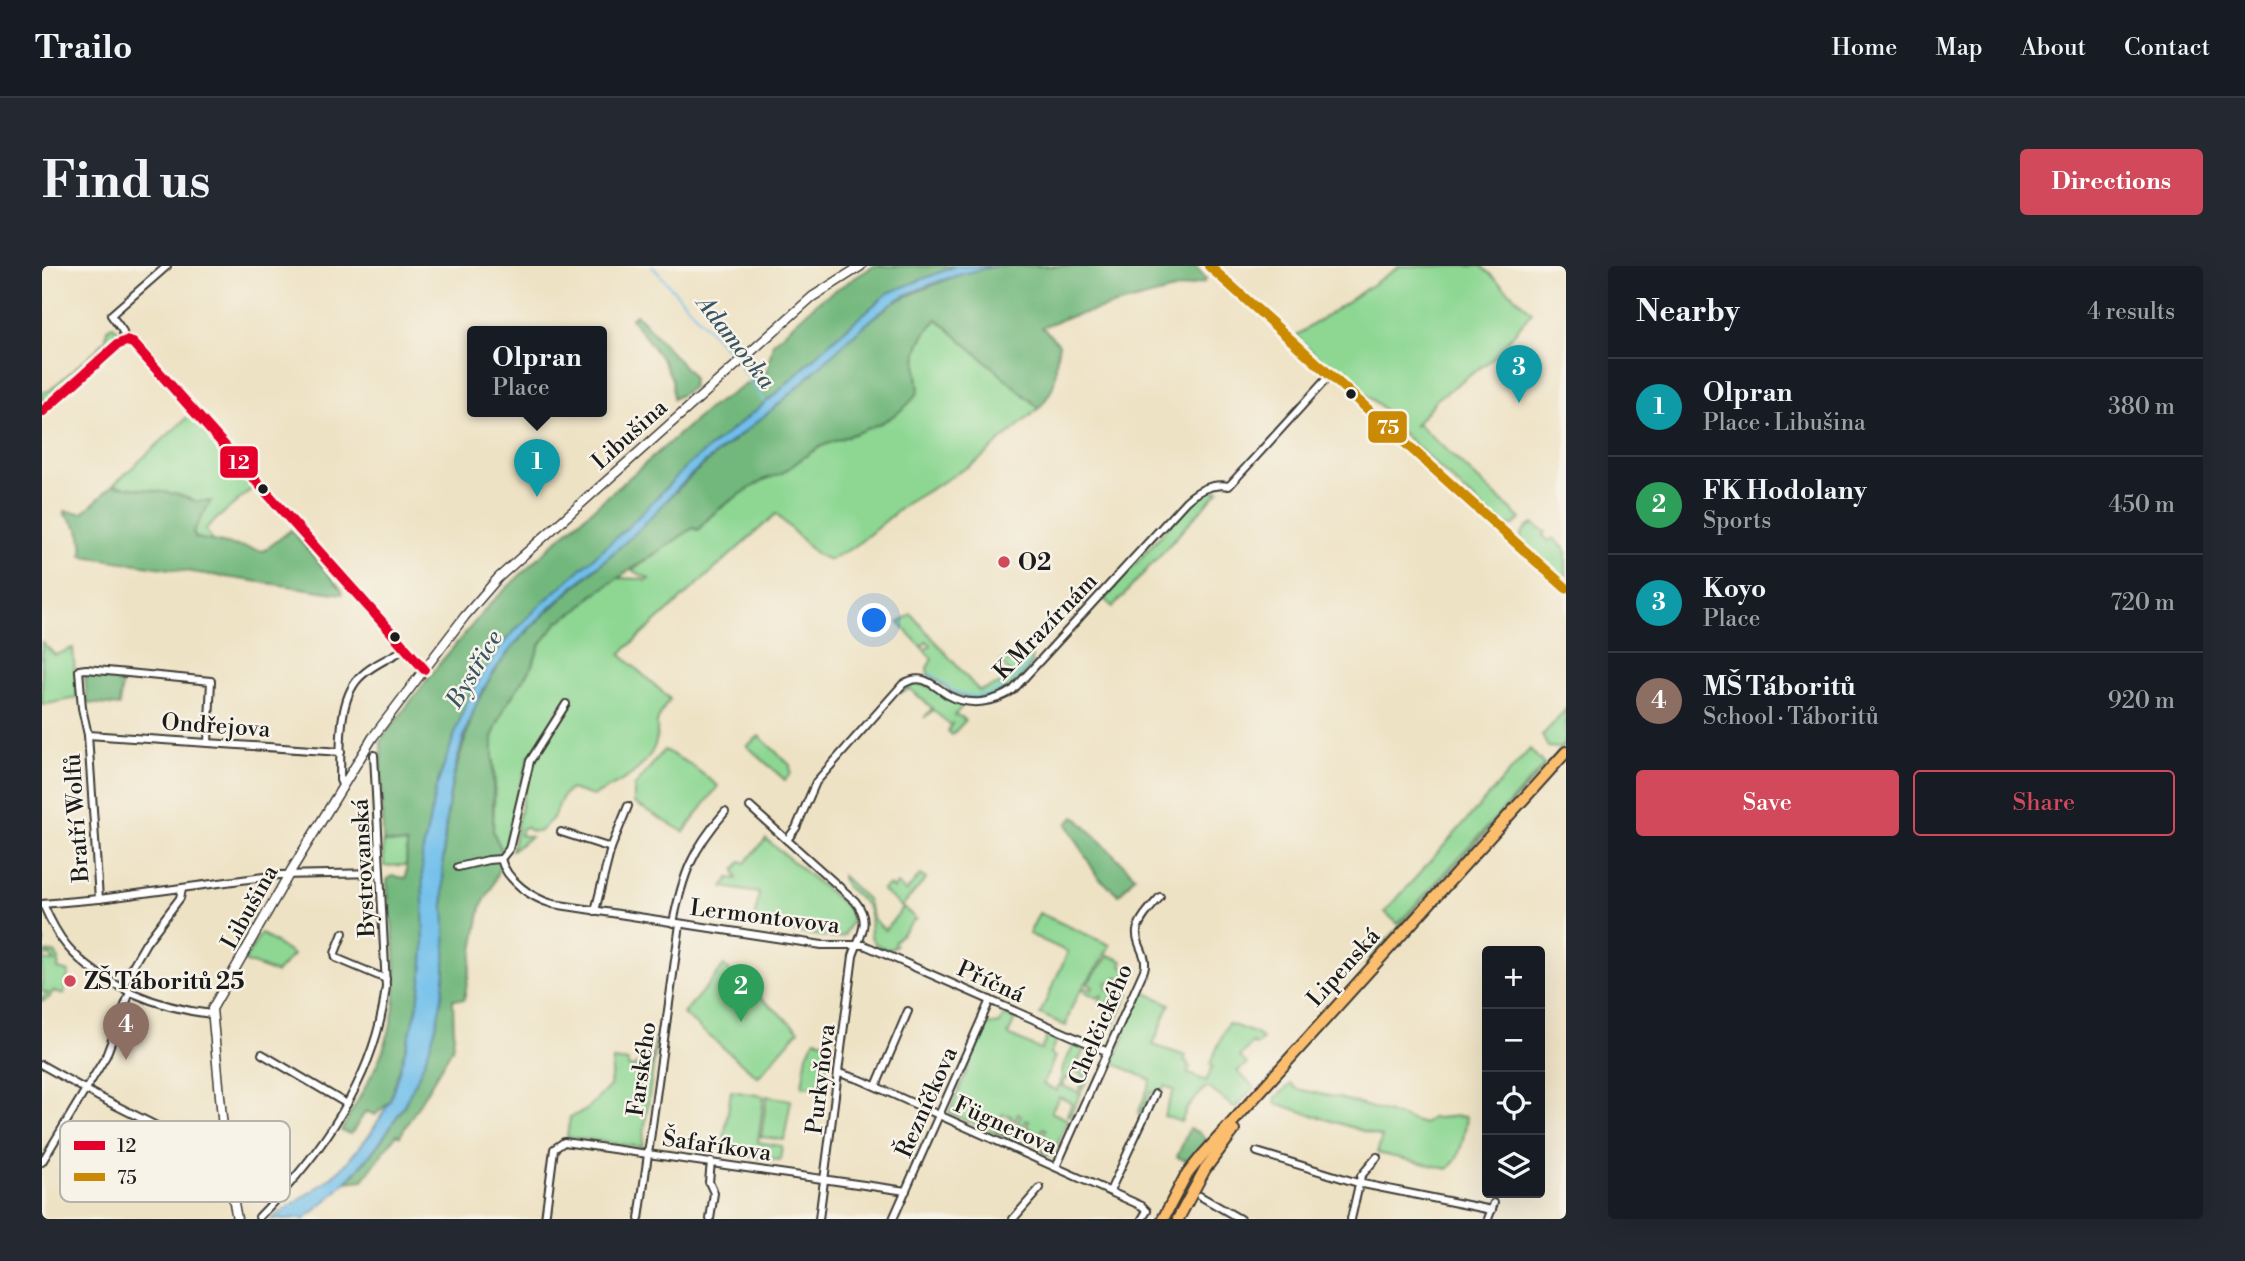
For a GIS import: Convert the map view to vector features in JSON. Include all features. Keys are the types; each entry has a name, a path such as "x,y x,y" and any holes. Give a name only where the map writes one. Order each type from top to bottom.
{"main road":[{"name":"Lipenská","path":"1163,1219 1185,1177 1201,1157 1566,752"},
{"name":"Lipenská","path":"1178,1219 1205,1169 1235,1128 1566,762"}],"street":[{"path":"167,266 111,315 126,341 137,346 424,668"},
{"name":"Libušina","path":"211,1014 217,999 289,875 373,737 481,596 517,560 742,359 825,287 861,266"},
{"path":"1209,266 1566,588"},
{"path":"42,412 117,345 126,341"},
{"name":"K Mrazírnám","path":"787,840 796,828 816,782 903,684 911,680 926,679 949,695 975,702 992,701 1013,690 1185,501 1204,488 1229,486 1330,375"},
{"path":"343,787 340,780 342,723 353,685 369,670 405,649"},
{"name":"Bratří Wolfů","path":"99,900 88,735 82,708 79,670 211,681 208,742"},
{"path":"458,867 501,859 509,849 530,761 566,704"},
{"name":"Ondřejova","path":"88,735 341,752"},
{"name":"Bystrovanská","path":"290,1182 321,1147 347,1104 361,1077 384,1010 386,979 374,755"},
{"path":"595,911 611,848 628,806"},
{"name":"Lermontovova","path":"501,859 508,874 543,901 822,945 859,944 865,921 861,908 750,807"},
{"name":"Farského","path":"639,1219 681,889 699,844 725,812"},
{"path":"561,832 611,848"},
{"path":"222,1121 211,1014 160,1003 130,992 87,966 65,944 42,904 99,900 289,875 379,873"},
{"path":"123,987 131,968 180,898 182,889"},
{"name":"Chelčického","path":"1056,1167 1146,964 1137,929 1160,897"},
{"name":"Bystrovanská","path":"343,933 335,953 336,958 386,979"},
{"name":"Příčná","path":"859,944 1108,1052"},
{"name":"Purkyňova","path":"819,1219 853,957 859,944"},
{"path":"67,1121 106,1056 130,992"},
{"name":"Řezníčkova","path":"893,1219 990,1000"},
{"path":"876,1086 908,1011"},
{"path":"262,1054 347,1104"},
{"path":"42,1065 147,1121"},
{"name":"Fügnerova","path":"839,1073 876,1086 1144,1207 1147,1212 1142,1219"},
{"path":"1110,1191 1155,1094"},
{"path":"42,1162 60,1133"},
{"name":"Šafaříkova","path":"545,1219 554,1149 565,1142 906,1191"},
{"path":"1266,1155 1269,1146"},
{"path":"1257,1152 1358,1183 1493,1206 1488,1219"},
{"path":"1351,1219 1358,1183 1377,1157"},
{"path":"710,1219 714,1193 709,1182 711,1162"},
{"path":"1013,1219 1040,1188"},
{"path":"1200,1196 1240,1219"},
{"name":"Bystrovanská","path":"259,1217 273,1202"}],"green space":[{"path":"874,266 955,266 888,293 833,340 776,394 687,466 629,527 538,607 505,641 481,675 466,703 436,788 417,1010 390,1101 375,1115 366,1111 351,1134 341,1131 384,1048 394,1003 395,953 387,880 392,876 406,878 407,844 383,842 381,740 490,604 554,543 709,408 767,371 773,343 821,299"},
{"path":"996,266 1195,266 1206,278 1205,282 1065,318 1042,327 1059,344 1054,384 1039,408 937,319 923,337 917,352 919,391 899,412 875,426 817,449 782,473 745,491 719,509 698,530 693,528 593,595 579,609 558,622 540,645 532,666 505,707 493,735 493,832 504,855 481,907 464,1000 453,999 452,1049 400,1136 397,1134 363,1180 347,1182 377,1148 405,1104 432,1036 445,970 443,860 453,779 475,707 489,680 512,647 635,533 694,473 782,401 839,347 893,302 962,273"},
{"path":"1400,266 1481,266 1532,312 1492,359 1436,400 1414,426 1418,424 1521,519 1512,526 1501,525 1399,433 1382,408 1334,372 1296,336"},
{"path":"636,314 690,373 693,379 692,388 673,399 672,379 663,361 631,318"},
{"path":"937,319 1039,408 979,460 906,504 854,547 829,560 816,554 776,514 620,654 670,699 657,723 656,742 644,763 629,776 593,796 570,789 563,796 553,818 539,832 522,828 520,835 531,837 512,850 523,797 534,762 565,710 560,707 528,760 504,855 493,832 495,784 492,744 496,725 532,666 540,645 558,622 617,578 645,581 649,579 632,570 693,528 699,530 719,509 764,480 782,473 822,446 875,426 899,412 919,391 916,360 919,344"},
{"path":"113,326 118,330 116,340 42,407 42,392 49,391 97,349 106,339 107,329"},
{"path":"190,415 254,487 205,529 214,542 196,538 192,532 210,501 195,501 177,494 113,485"},
{"path":"113,485 177,494 195,501 211,501 193,532 196,538 264,551 291,530 341,589 342,594 82,556 80,532 65,515 65,511 83,513"},
{"path":"1212,489 1219,490 1113,607 1104,599 1190,502"},
{"path":"1533,524 1546,532 1543,536 1549,541 1553,538 1566,550 1566,583 1521,541 1521,534"},
{"path":"911,614 979,691 1002,683 1011,674 1001,662 1005,659 1009,662 1018,654 1015,650 1027,650 1032,656 1032,663 1018,681 1000,694 978,699 956,694 928,675 927,668 932,659 924,650 931,645 927,641 923,649 899,623"},
{"path":"42,642 55,655 73,648 77,698 42,705"},
{"path":"85,674 123,677 119,706 87,703"},
{"path":"911,684 925,685 963,705 955,715 965,721 952,735 948,731 951,726 933,710 924,718 932,708 910,689 899,693"},
{"path":"1566,709 1566,741 1560,748 1548,747 1542,736"},
{"path":"759,736 790,765 791,773 785,780 747,746"},
{"path":"1566,744 1371,961 1369,960"},
{"path":"1530,749 1544,765 1398,924 1385,912"},
{"path":"664,750 690,764 718,786 684,832 634,803 634,787"},
{"path":"1075,816 1135,876 1119,895 1097,876 1067,824"},
{"path":"766,839 847,907 852,920 844,936 834,938 754,926 759,893 723,887 729,878 737,879 735,870 741,861 745,863"},
{"path":"383,842 407,843 406,865 384,866"},
{"path":"920,875 926,879 902,906 917,920 915,919 894,942 894,947 886,949 875,944 871,934 869,911 848,888 842,876 867,899 874,920 885,930 903,908 882,890 889,885 893,889 897,884 906,892"},
{"path":"1039,913 1110,945 1080,991 1066,1026 1040,1014 1068,952 1029,934"},
{"path":"261,933 293,955 276,973 244,961"},
{"path":"42,952 55,953 59,960 58,969 69,972 64,994 53,991 49,998 42,1001 42,997 48,993 42,991 42,960 55,962 50,955 42,957"},
{"path":"1109,955 1123,961 1121,966 1134,975 1130,984 1116,977 1114,984 1107,982 1106,988 1112,990 1111,994 1123,999 1126,992 1129,993 1113,1028 1111,1027 1119,1007 1109,1001 1106,1008 1100,1002 1102,995 1097,998 1082,990 1084,987 1092,990 1093,986 1087,984"},
{"path":"724,966 799,1030 758,1077 683,1014"},
{"path":"1142,991 1170,1004 1153,1045 1186,1056 1184,1061 1188,1062 1187,1066 1190,1067 1187,1073 1206,1081 1213,1066 1210,1064 1228,1023 1263,1039 1256,1046 1252,1043 1240,1057 1247,1064 1237,1071 1254,1087 1235,1108 1209,1088 1205,1088 1187,1108 1181,1122 1164,1116 1174,1090 1165,1086 1158,1095 1151,1092 1141,1115 1138,1114 1151,1080 1113,1063 1125,1036 1122,1034"},
{"path":"1004,1015 1015,1019 1008,1035 1041,1050 1048,1034 1057,1038 1050,1054 1055,1057 1043,1084 1057,1091 1063,1066 1074,1045 1084,1050 1077,1065 1091,1071 1082,1090 1079,1089 1084,1075 1072,1070 1070,1074 1074,1078 1065,1078 1062,1086 1081,1093 1070,1116 1067,1115 1072,1103 1059,1097 1051,1112 1068,1120 1052,1157 1042,1152 1043,1149 1050,1152 1054,1144 1043,1136 1046,1129 1043,1128 1037,1139 1032,1137 1035,1131 1026,1127 1029,1121 1026,1120 1023,1126 1017,1124 1021,1115 1018,1113 1015,1121 1011,1116 1003,1114 996,1131 1036,1149 1035,1151 949,1113 982,1035 989,1024 999,1025"},
{"path":"655,1038 642,1147 567,1137 570,1117 585,1111 610,1086 613,1060 628,1062 628,1067 635,1067 636,1064 651,1066"},
{"path":"815,1039 830,1042 823,1089 802,1086 807,1054"},
{"path":"1291,1084 1297,1089 1340,1098 1424,1124 1431,1118 1467,1117 1459,1152 1448,1169 1377,1153 1382,1137 1275,1103 1276,1097"},
{"path":"731,1091 764,1096 758,1142 782,1146 780,1160 722,1152"},
{"path":"767,1096 791,1100 784,1140 761,1137"},
{"path":"1189,1129 1198,1132 1207,1140 1187,1161 1177,1157"}],"water":[{"path":"955,266 996,266 931,284 883,309 781,402 693,473 632,536 544,614 504,657 475,707 452,782 443,861 445,968 431,1041 418,1076 382,1139 333,1195 305,1219 271,1219 344,1166 371,1133 390,1101 417,1010 424,949 422,855 436,788 466,703 481,675 505,641 538,607 629,526 687,466 776,394 888,293"}],"waterway":[{"name":"Adamovka","path":"652,266 735,359"},
{"name":"Adamovka","path":"740,367 765,403"},
{"path":"930,673 952,690 974,696 985,695 1004,686 1029,664"}],"transit line":[{"name":"75","path":"1209,266 1566,588"},
{"name":"12","path":"42,412 117,345 126,341 133,343 424,669"}],"place":[{"name":"Koyo","path":"1519,403"},
{"name":"Olpran","path":"537,497"},
{"name":"O2","path":"1004,562"},
{"name":"ZŠ Táboritů 25","path":"70,981"},
{"name":"FK Hodolany","path":"741,1022"},
{"name":"MŠ Táboritů","path":"126,1060"}],"water label":[{"name":"Bystřice","path":"474,669"}]}
